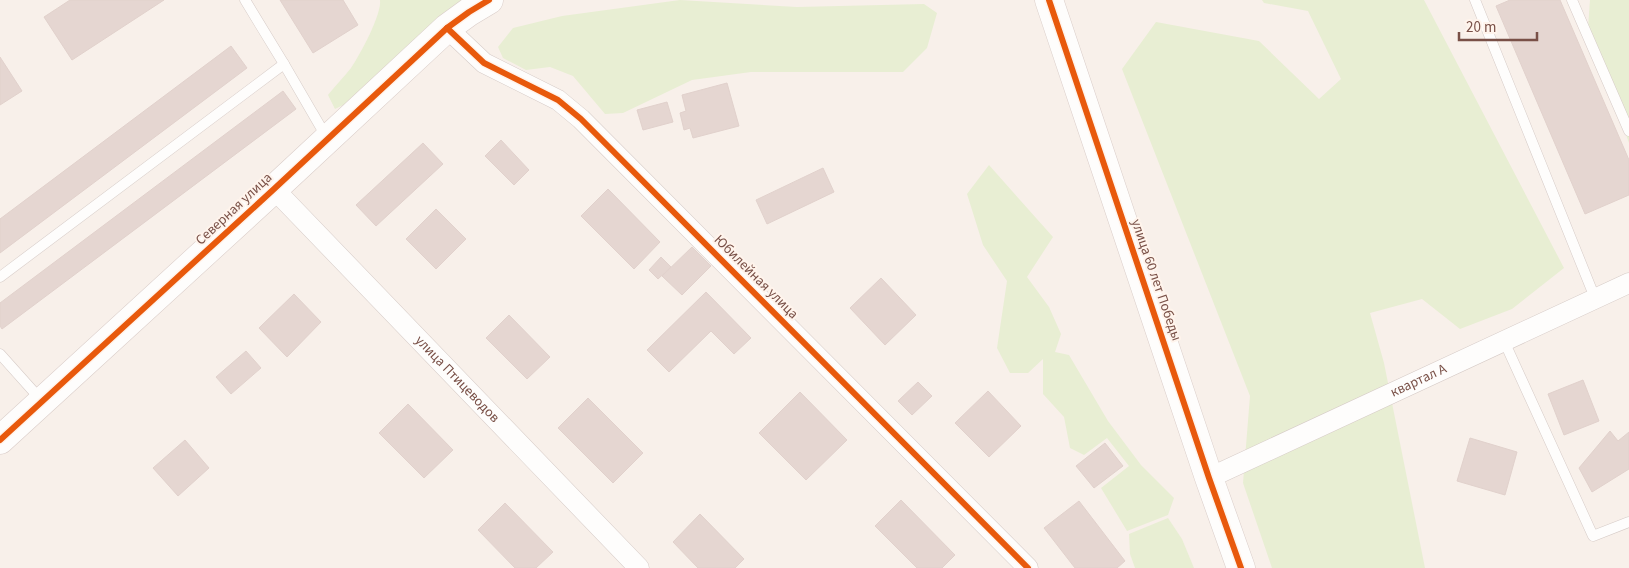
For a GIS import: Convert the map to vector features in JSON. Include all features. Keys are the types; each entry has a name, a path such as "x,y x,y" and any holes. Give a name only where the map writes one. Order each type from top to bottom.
{"street":[{"name":"Северная улица","path":"0,440 274,190 447,28 489,0"},
{"name":"улица 60 лет Победы","path":"1049,0 1241,568"},
{"name":"Юбилейная улица","path":"447,28 484,63 558,100 581,119 1028,568"},
{"name":"улица Птицеводов","path":"274,190 639,568"},
{"name":"квартал А","path":"1209,478 1629,282"}],"lane":[{"path":"245,0 328,139"},
{"path":"1475,0 1595,298"},
{"path":"1572,0 1629,131"},
{"path":"0,277 284,64"},
{"path":"1504,341 1593,536 1629,522"},
{"path":"0,354 43,402"}],"green space":[{"path":"380,0 466,0 437,18 407,53 358,98 335,109 328,95 351,68 360,54 378,15"},
{"path":"680,0 797,7 924,4 937,13 927,48 903,72 751,72 692,80 623,113 605,114 573,76 550,67 526,70 503,58 498,47 513,28 562,16"},
{"path":"1262,0 1424,0 1564,268 1512,309 1460,329 1422,299 1370,313 1384,363 1425,568 1272,568 1243,483 1250,396 1122,69 1156,22 1259,41 1319,99 1341,79 1308,11 1264,3"},
{"path":"1590,0 1629,0 1629,143 1588,28"},
{"path":"989,165 1053,237 1027,277 1049,307 1061,334 1055,352 1069,355 1108,421 1141,465 1174,498 1168,515 1127,531 1101,488 1129,466 1107,438 1084,455 1070,448 1064,417 1043,394 1043,359 1028,373 1010,373 997,348 1007,281 983,245 967,194"},
{"path":"1168,518 1182,539 1194,568 1135,568 1130,554 1129,534"}],"building":[{"path":"70,0 164,0 72,60 44,17"},
{"path":"280,0 343,0 358,25 313,53"},
{"path":"1510,0 1560,0 1629,160 1629,195 1585,214 1496,6"},
{"path":"231,46 247,68 0,253 0,219"},
{"path":"0,57 22,91 0,105"},
{"path":"727,83 739,126 693,138 690,128 684,130 680,113 686,111 682,95"},
{"path":"283,91 296,109 2,329 0,326 0,303"},
{"path":"667,102 673,122 643,130 637,110"},
{"path":"501,140 529,170 514,185 485,156"},
{"path":"423,143 443,164 376,226 356,205"},
{"path":"823,168 834,192 767,224 756,200"},
{"path":"608,189 660,242 634,269 581,216"},
{"path":"436,209 466,239 436,269 406,239"},
{"path":"692,247 711,266 682,295 662,276"},
{"path":"661,257 671,267 658,279 649,270"},
{"path":"881,278 916,315 885,345 850,308"},
{"path":"706,292 751,338 734,354 711,331 669,372 647,350"},
{"path":"294,294 321,322 287,357 259,328"},
{"path":"509,315 550,357 527,379 486,338"},
{"path":"246,351 261,368 231,394 216,377"},
{"path":"1583,380 1599,421 1564,435 1548,394"},
{"path":"918,382 932,396 912,415 898,401"},
{"path":"988,391 1021,426 989,457 955,423"},
{"path":"800,392 847,440 806,480 759,433"},
{"path":"588,398 643,453 613,483 558,428"},
{"path":"408,404 453,450 424,478 379,433"},
{"path":"1610,431 1618,441 1629,432 1629,469 1592,492 1579,468"},
{"path":"1470,438 1517,452 1505,495 1457,481"},
{"path":"185,440 209,468 178,496 153,468"},
{"path":"1105,443 1123,466 1094,488 1076,466"},
{"path":"901,500 955,555 942,568 917,568 875,526"},
{"path":"1079,501 1125,561 1117,568 1075,568 1044,528"},
{"path":"505,503 553,552 536,568 515,568 478,530"},
{"path":"700,514 744,559 735,568 698,568 673,542"}],"cycle path":[{"path":"0,440 447,28 489,0"},
{"path":"1049,0 1241,568"},
{"path":"447,28 484,63 558,100 581,119 1028,568"}]}
